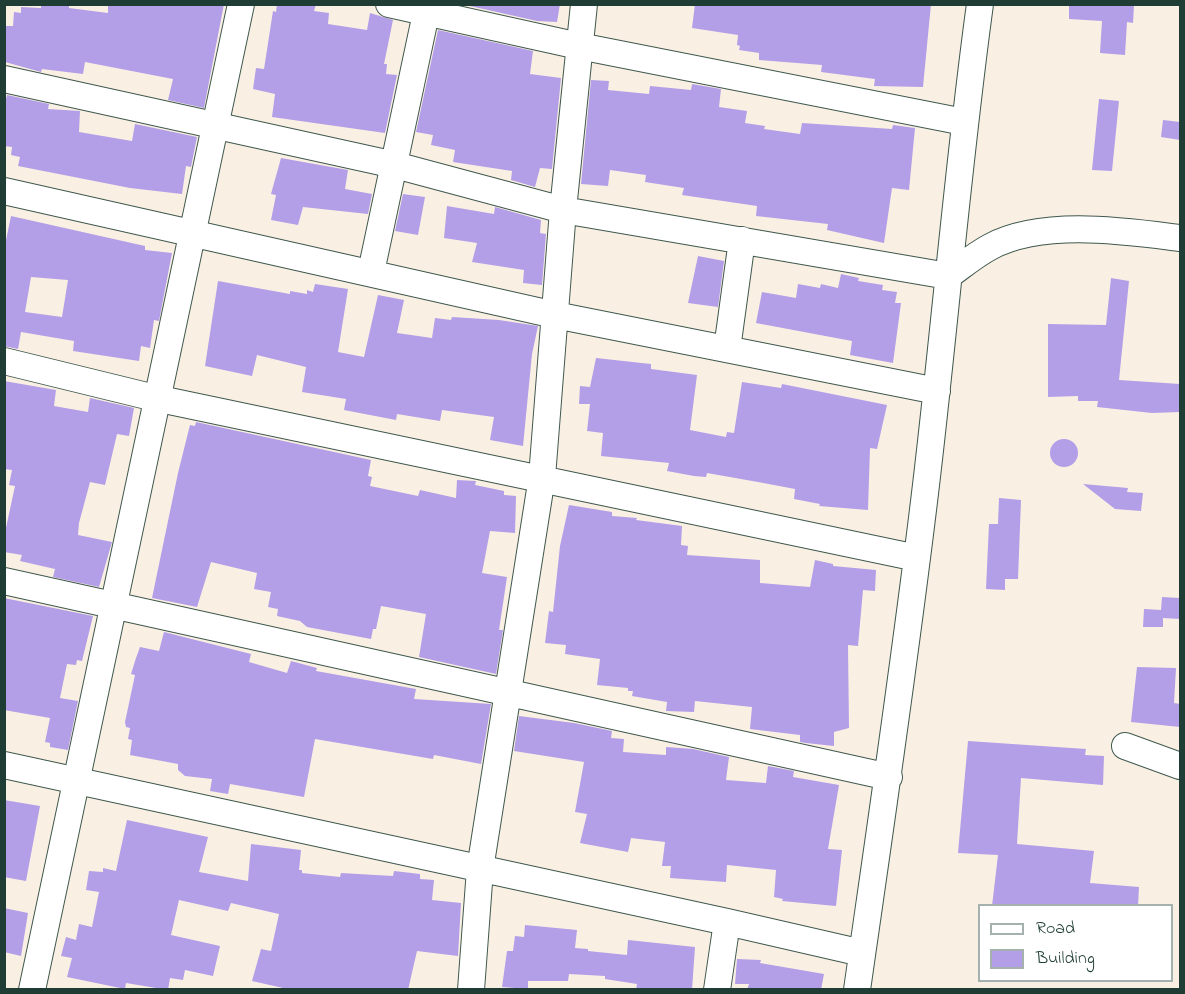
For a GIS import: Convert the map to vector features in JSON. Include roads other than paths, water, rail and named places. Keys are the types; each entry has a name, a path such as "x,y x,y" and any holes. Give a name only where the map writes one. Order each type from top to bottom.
{"street":[{"path":"32,990 155,398 241,4"},
{"path":"389,4 427,9 579,46 964,122"},
{"path":"471,990 480,869 542,477 563,210 584,4"},
{"path":"857,990 889,777 917,558 937,391 964,122 980,4"},
{"path":"371,272 427,9"},
{"path":"4,79 395,165 563,210 948,276 990,247 1025,234 1082,229 1180,238"},
{"path":"4,191 555,315 937,391"},
{"path":"727,349 742,240"},
{"path":"4,361 155,398 542,477 917,558"},
{"path":"4,581 889,777"},
{"path":"1125,746 1180,766"},
{"path":"4,765 728,921 862,953"},
{"path":"717,990 728,921"}]}
